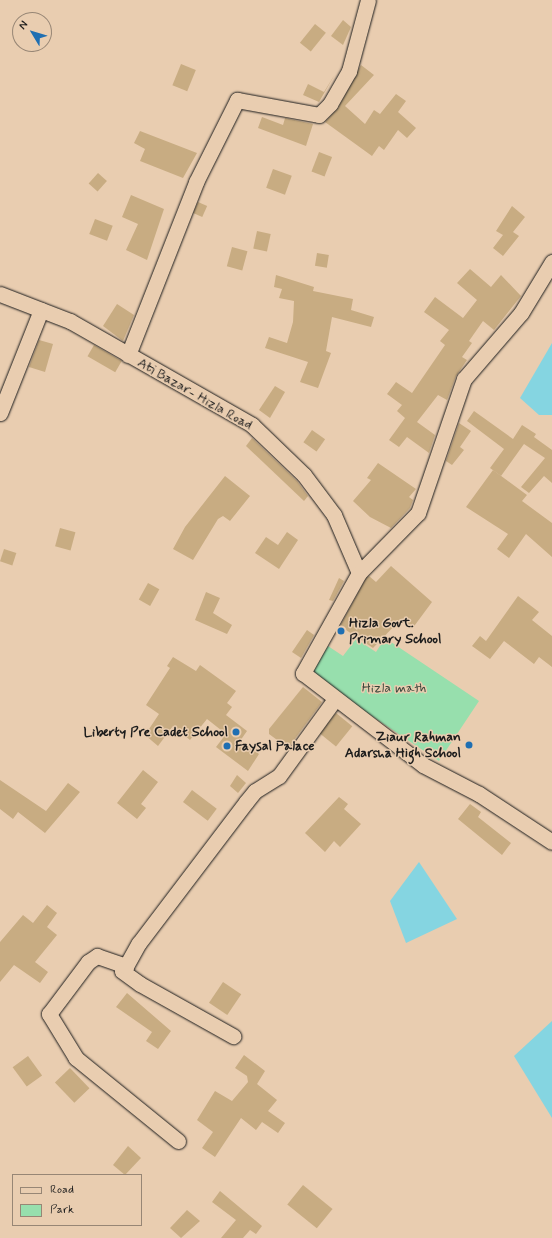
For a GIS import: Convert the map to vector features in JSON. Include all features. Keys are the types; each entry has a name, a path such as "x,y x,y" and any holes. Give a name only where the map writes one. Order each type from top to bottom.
{"street":[{"path":"128,355 196,182 237,100 319,115 330,104 349,71 368,0"},
{"path":"552,262 520,313 464,378 418,513 359,573 303,673 423,765 479,794 552,842"},
{"name":"Ati Bazar- Hizla Road","path":"0,294 70,321 252,426 304,475 334,516 359,573"},
{"path":"0,413 41,310"},
{"path":"233,1036 140,984 122,971 139,943 246,802 255,791 279,776 335,699"},
{"path":"126,966 97,956 88,962 49,1014 76,1058 178,1141"}],"green space":[{"name":"Hizla math","path":"385,638 479,701 439,761 309,674 328,646 343,656 356,639 376,652"}],"water":[{"path":"552,343 552,415 539,415 520,398"},
{"path":"419,862 457,919 406,943 390,901"},
{"path":"552,1021 552,1118 514,1056"}],"building":[{"path":"343,20 351,27 343,45 331,36"},
{"path":"315,24 326,33 311,51 300,43"},
{"path":"181,64 196,70 187,91 172,85"},
{"path":"361,65 374,75 345,106 365,124 374,110 380,114 396,94 406,101 398,112 416,128 407,138 398,130 384,150 379,146 372,156 325,122 338,108"},
{"path":"335,74 319,102 303,95 308,84 324,92"},
{"path":"262,117 283,125 285,118 313,124 306,146 258,128"},
{"path":"140,131 197,153 183,178 140,161 145,149 134,143"},
{"path":"319,152 332,157 325,177 311,172"},
{"path":"273,169 292,176 285,195 266,188"},
{"path":"98,173 107,181 98,191 89,183"},
{"path":"131,195 164,209 147,260 126,250 138,224 122,217"},
{"path":"198,202 207,206 202,217 193,213"},
{"path":"512,206 525,217 513,232 519,236 503,256 493,248 503,235 496,231"},
{"path":"95,219 113,226 107,241 89,234"},
{"path":"257,231 271,234 267,252 253,249"},
{"path":"232,247 247,251 242,270 227,266"},
{"path":"317,253 329,255 327,268 315,266"},
{"path":"470,269 491,287 501,275 521,296 494,330 483,321 469,341 472,343 462,357 467,360 456,376 447,400 438,395 417,422 435,435 429,453 407,437 399,447 389,440 405,418 397,411 402,405 387,394 396,382 412,393 445,345 440,341 449,330 424,312 435,297 463,318 477,300 457,283"},
{"path":"276,275 314,287 313,291 353,299 351,310 374,317 371,327 332,317 326,351 331,353 318,388 300,382 308,362 265,348 269,337 287,343 293,322 294,301 279,298 282,289 274,287"},
{"path":"117,304 134,315 123,341 103,326"},
{"path":"39,340 53,344 45,372 29,367"},
{"path":"94,345 122,361 115,372 88,356"},
{"path":"275,386 285,392 270,418 259,410"},
{"path":"474,411 513,439 522,425 536,434 534,437 552,450 552,483 544,476 529,493 521,487 545,458 524,444 501,476 490,468 504,449 467,421"},
{"path":"459,423 471,431 460,447 464,450 452,465 446,461"},
{"path":"312,430 325,439 317,451 303,442"},
{"path":"252,438 297,481 308,496 304,501 246,446"},
{"path":"378,463 416,489 409,497 413,500 410,508 391,528 370,517 353,501 371,480 367,478"},
{"path":"493,470 527,495 522,501 552,523 552,557 526,534 509,558 497,549 508,534 466,507"},
{"path":"225,476 250,496 230,521 223,516 218,519 193,560 173,549 185,527"},
{"path":"60,528 75,532 71,550 55,546"},
{"path":"287,532 298,540 279,569 255,553 266,537 278,545"},
{"path":"4,549 16,553 12,565 0,561"},
{"path":"391,566 432,602 412,629 400,620 373,648 340,626 366,578 369,576 376,582"},
{"path":"339,578 344,581 333,601 329,600"},
{"path":"148,583 159,589 150,606 139,600"},
{"path":"206,592 220,598 213,613 232,625 227,634 195,620"},
{"path":"518,596 539,612 532,620 552,636 552,667 539,657 534,664 504,641 490,659 472,646 480,636 486,641"},
{"path":"307,630 314,635 301,658 292,652"},
{"path":"173,657 196,671 200,665 236,691 227,703 232,707 226,715 247,731 240,741 259,754 248,771 216,747 226,734 207,719 190,740 173,726 158,746 145,735 159,714 146,705 170,668 167,666"},
{"path":"303,687 322,702 288,748 269,734 269,729"},
{"path":"336,713 352,726 336,746 320,733"},
{"path":"143,770 158,782 141,804 146,808 137,819 117,803"},
{"path":"237,775 246,783 238,793 230,786"},
{"path":"0,780 46,811 68,783 80,792 45,833 18,812 13,819 0,809"},
{"path":"192,790 217,809 208,821 183,802"},
{"path":"339,797 348,804 344,809 361,824 340,847 334,841 325,852 305,833"},
{"path":"470,804 481,812 478,817 511,843 502,855 458,819"},
{"path":"47,905 57,913 47,927 57,935 35,962 48,972 40,983 14,965 0,982 0,942 23,915 33,923"},
{"path":"223,982 241,994 227,1015 209,1003"},
{"path":"127,993 171,1031 158,1049 146,1041 152,1032 116,1007"},
{"path":"244,1055 265,1071 257,1084 277,1100 268,1111 285,1123 278,1133 262,1122 256,1130 241,1118 215,1157 202,1148 213,1132 197,1120 215,1091 232,1101 248,1082 247,1076 235,1068"},
{"path":"28,1056 42,1075 27,1087 13,1067"},
{"path":"70,1068 89,1088 74,1103 55,1083"},
{"path":"128,1146 141,1158 126,1174 124,1174 113,1165"},
{"path":"303,1185 333,1209 317,1228 287,1204"},
{"path":"220,1191 262,1226 256,1234 250,1230 243,1238 221,1238 236,1220 212,1202"},
{"path":"187,1210 200,1221 181,1238 170,1228"}],"place":[{"name":"Hizla Govt. Primary School","path":"341,631"},
{"name":"Liberty Pre Cadet School","path":"236,732"},
{"name":"Ziaur Rahman Adarsha High School","path":"469,745"},
{"name":"Faysal Palace","path":"227,746"}]}
